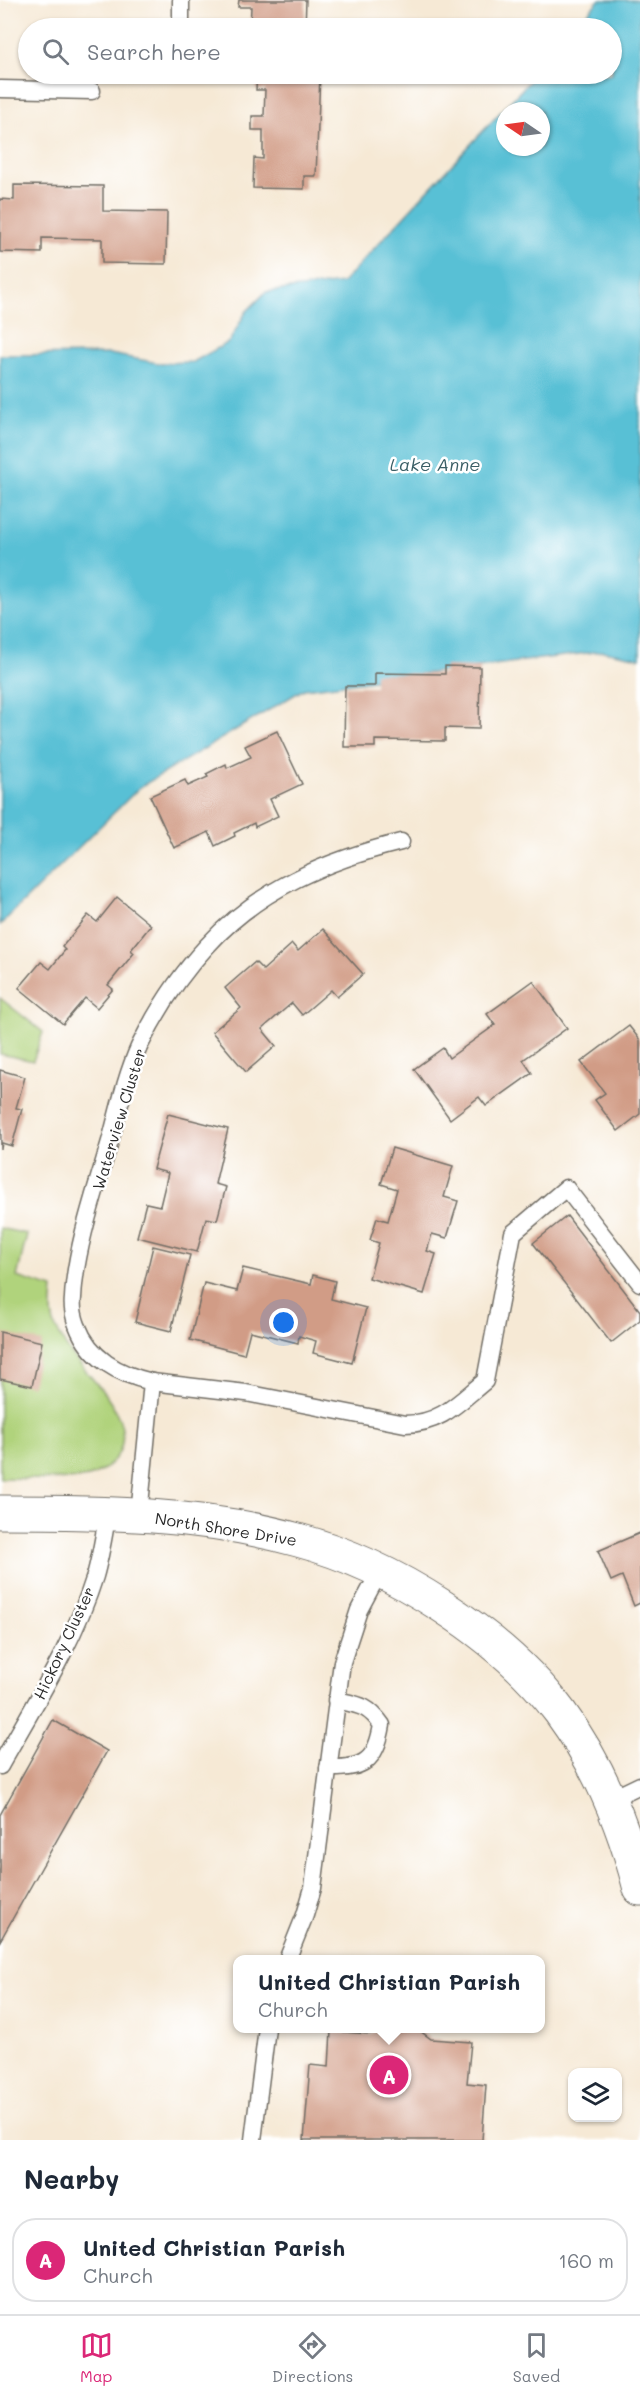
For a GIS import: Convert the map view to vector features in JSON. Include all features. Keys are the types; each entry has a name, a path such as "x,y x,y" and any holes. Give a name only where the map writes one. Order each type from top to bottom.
{"street":[{"name":"North Shore Drive","path":"0,1512 124,1514 217,1524 297,1539 333,1550 418,1591 469,1624 520,1668 559,1711 581,1744 611,1798 640,1889"}],"lane":[{"path":"181,18 182,0"},
{"path":"0,89 92,91"},
{"name":"Waterview Cluster","path":"401,842 357,853 278,888 239,916 209,944 173,985 137,1051 78,1259 72,1300 76,1322 85,1344 100,1360 116,1370 152,1382 246,1393 405,1424 420,1424 440,1418 485,1381 513,1233 566,1188 640,1282"},
{"path":"124,1514 152,1382"},
{"name":"Hickory Cluster","path":"0,1766 52,1674 80,1616 99,1560 124,1514"},
{"path":"289,1955 305,1915 313,1887 336,1700 349,1637 359,1610 380,1572"},
{"path":"328,1768 347,1769 366,1762 378,1747 382,1725 365,1707 336,1700"},
{"path":"611,1798 640,1785"},
{"path":"254,2140 266,2033"}],"green space":[{"path":"0,998 43,1032 33,1061 0,1054"},
{"path":"0,1228 27,1234 17,1277 53,1288 52,1313 56,1328 67,1348 99,1386 118,1416 122,1431 121,1446 113,1461 95,1475 62,1480 0,1478"}],"water":[{"name":"Lake Anne","path":"599,0 640,0 640,658 603,651 304,689 140,787 0,925 0,355 110,354 158,363 193,362 229,342 246,312 266,292 342,283 496,117 496,156 550,156 550,102 510,102 527,84 622,84 622,18 584,18"}],"building":[{"path":"239,0 306,0 305,18 250,18 251,7 238,7"},
{"path":"256,84 320,84 316,176 304,176 304,189 253,188 254,158 263,159 263,130 252,130 252,116 264,116 265,90 256,90"},
{"path":"14,185 103,186 103,211 167,212 166,264 102,263 102,239 42,238 42,253 0,252 0,199 14,200"},
{"path":"445,666 480,667 479,729 445,728 445,741 375,740 375,747 344,747 345,686 375,686 375,673 445,674"},
{"path":"277,731 302,784 270,799 278,816 255,827 254,823 215,846 209,832 174,848 150,796 185,780 188,786 208,777 206,774 226,764 227,768 251,757 245,746"},
{"path":"117,897 151,925 131,950 134,953 108,985 113,989 97,1008 85,998 63,1024 19,988 41,962 50,969 65,950 62,947 88,915 97,922"},
{"path":"323,929 363,974 337,997 331,990 302,1015 292,1003 262,1029 276,1046 246,1072 212,1032 241,1008 225,988 255,962 263,970 292,944 298,951"},
{"path":"533,981 567,1028 523,1060 532,1073 486,1106 479,1097 450,1119 414,1069 443,1048 449,1058 495,1025 487,1014"},
{"path":"629,1026 640,1040 640,1114 618,1131 595,1100 605,1093 581,1062"},
{"path":"0,1070 25,1077 16,1108 22,1109 12,1146 2,1143 1,1149"},
{"path":"168,1114 228,1129 215,1184 226,1187 217,1220 206,1218 197,1252 137,1237 146,1203 160,1206 168,1173 153,1169"},
{"path":"392,1148 453,1166 444,1197 458,1201 447,1238 432,1234 427,1251 436,1254 424,1294 369,1278 379,1243 370,1240 377,1218 388,1221 397,1189 381,1184"},
{"path":"567,1216 640,1311 640,1320 611,1343 533,1243"},
{"path":"153,1246 190,1255 171,1331 135,1322"},
{"path":"243,1268 311,1284 313,1275 335,1281 331,1299 366,1308 352,1363 313,1353 316,1341 299,1336 298,1343 250,1331 244,1354 190,1340 204,1283 237,1291"},
{"path":"0,1332 42,1342 32,1386 0,1379"},
{"path":"640,1533 640,1603 634,1606 622,1576 611,1581 598,1551"},
{"path":"53,1720 107,1751 0,1941 0,1815"},
{"path":"331,2033 423,2033 431,2039 471,2042 467,2083 486,2085 482,2140 304,2140 310,2065 329,2067"}],"place":[{"name":"United Christian Parish","path":"389,2075"}]}
